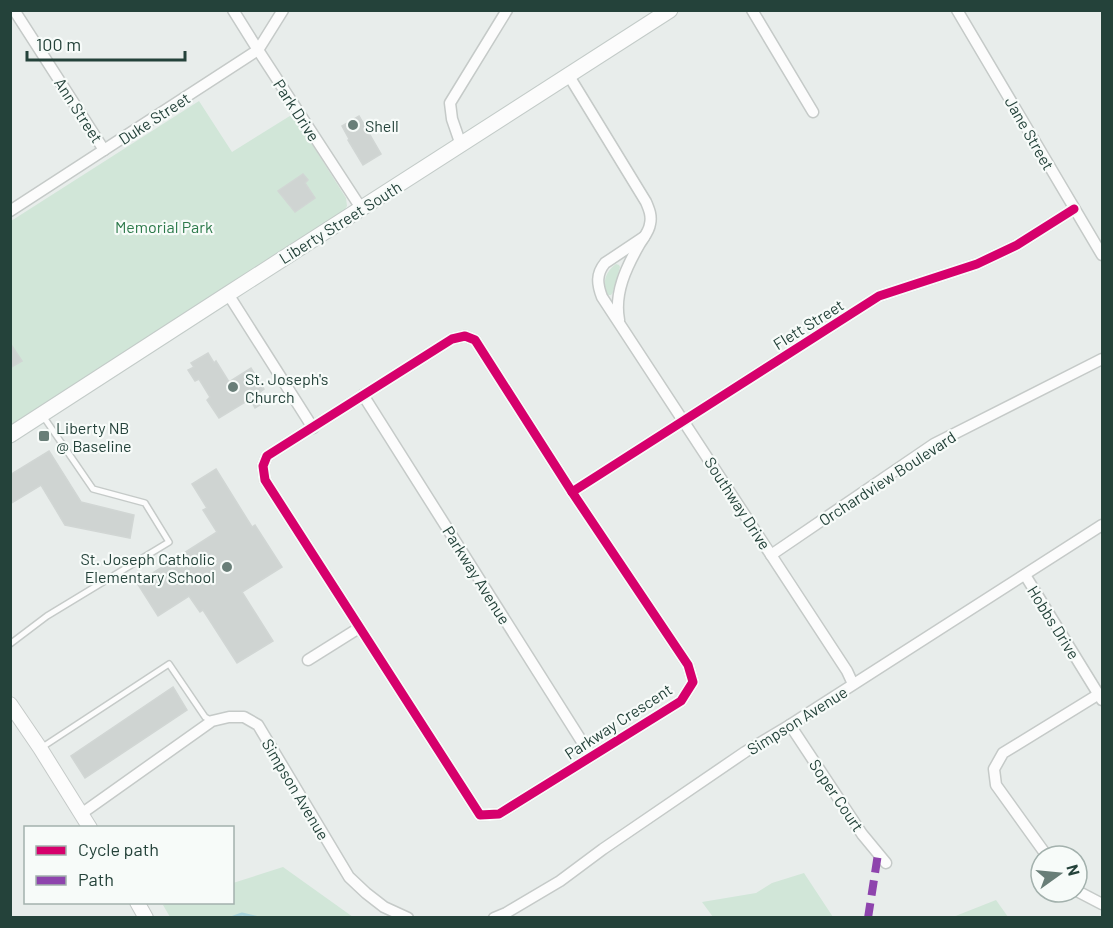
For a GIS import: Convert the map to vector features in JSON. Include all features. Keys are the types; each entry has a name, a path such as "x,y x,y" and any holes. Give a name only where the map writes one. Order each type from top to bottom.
{"main road":[{"name":"Liberty Street South","path":"10,435 670,10"}],"street":[{"name":"Ann Street","path":"14,10 105,150"},
{"name":"Park Drive","path":"233,10 361,208"},
{"name":"Duke Street","path":"10,211 258,50 283,10"},
{"path":"461,145 450,103 507,10"},
{"path":"752,10 813,112"},
{"name":"Jane Street","path":"957,10 1102,255"},
{"path":"569,76 646,202 651,218 650,226 623,277 618,304 620,324"},
{"name":"Flett Street","path":"572,492 879,296 977,264 1017,245 1074,209"},
{"name":"Southway Drive","path":"644,237 605,263 598,273 602,297 847,671 853,684"},
{"path":"228,294 313,428"},
{"name":"Parkway Crescent","path":"465,336 476,340 572,492 688,665 693,682 681,701 499,814 480,815 265,480 263,465 267,456 313,428 452,339 465,336"},
{"name":"Orchardview Boulevard","path":"771,555 934,444 1102,359"},
{"name":"Parkway Avenue","path":"363,394 591,756"},
{"name":"Simpson Avenue","path":"494,918 560,881 745,752 1102,525"},
{"name":"Hobbs Drive","path":"1025,575 1101,697"},
{"path":"308,660 359,628"},
{"path":"1038,844 996,785 994,769 1003,753 1101,697"},
{"path":"10,704 89,826"},
{"name":"Simpson Avenue","path":"81,814 212,721 229,717 244,717 258,725 349,877 384,907 408,918"},
{"name":"Soper Court","path":"790,725 862,834 886,863"},
{"path":"138,904 146,918"}],"lane":[{"path":"10,644 47,616 169,542 145,503 93,489 42,415"},
{"path":"40,748 169,663 205,717 212,721"}],"green space":[{"name":"Memorial Park","path":"199,101 232,152 293,114 346,198 347,206 344,211 229,287 11,426 11,221"},
{"path":"616,264 620,267 613,292 607,295 606,278 609,270"},
{"path":"283,867 353,917 170,917 163,905 234,904 234,883"},
{"path":"804,873 833,917 713,917 702,902 756,893 772,883"},
{"path":"996,900 1008,917 953,917"}],"building":[{"path":"359,116 381,154 363,165 342,126"},
{"path":"303,174 308,180 305,183 315,198 295,212 278,191"},
{"path":"10,343 22,361 10,368"},
{"name":"St. Joseph's Church","path":"208,353 229,382 251,368 264,389 259,393 265,402 255,408 250,399 219,418 207,400 210,397 199,379 195,381 188,370 194,367 191,363"},
{"path":"49,451 81,502 134,515 130,538 65,525 41,485 10,504 10,475"},
{"path":"216,469 252,527 255,525 282,567 242,592 273,641 237,663 203,610 200,612 189,596 158,616 137,583 217,532 203,510 207,508 192,484"},
{"path":"173,687 187,710 85,778 71,756"}],"waterway":[{"path":"231,918 242,914 259,918"}],"marked path":[{"path":"868,918 878,854"}],"cycle path":[{"path":"572,492 879,296 977,264 1017,245 1074,209"},
{"path":"465,336 475,340 572,492 688,665 693,682 681,701 499,814 480,815 265,480 263,466 267,456 452,339 465,336"}],"place":[{"name":"Shell","path":"353,125"},
{"name":"St. Joseph's Church","path":"233,387"},
{"name":"Liberty NB @ Baseline","path":"44,436"},
{"name":"St. Joseph Catholic Elementary School","path":"227,567"}]}
